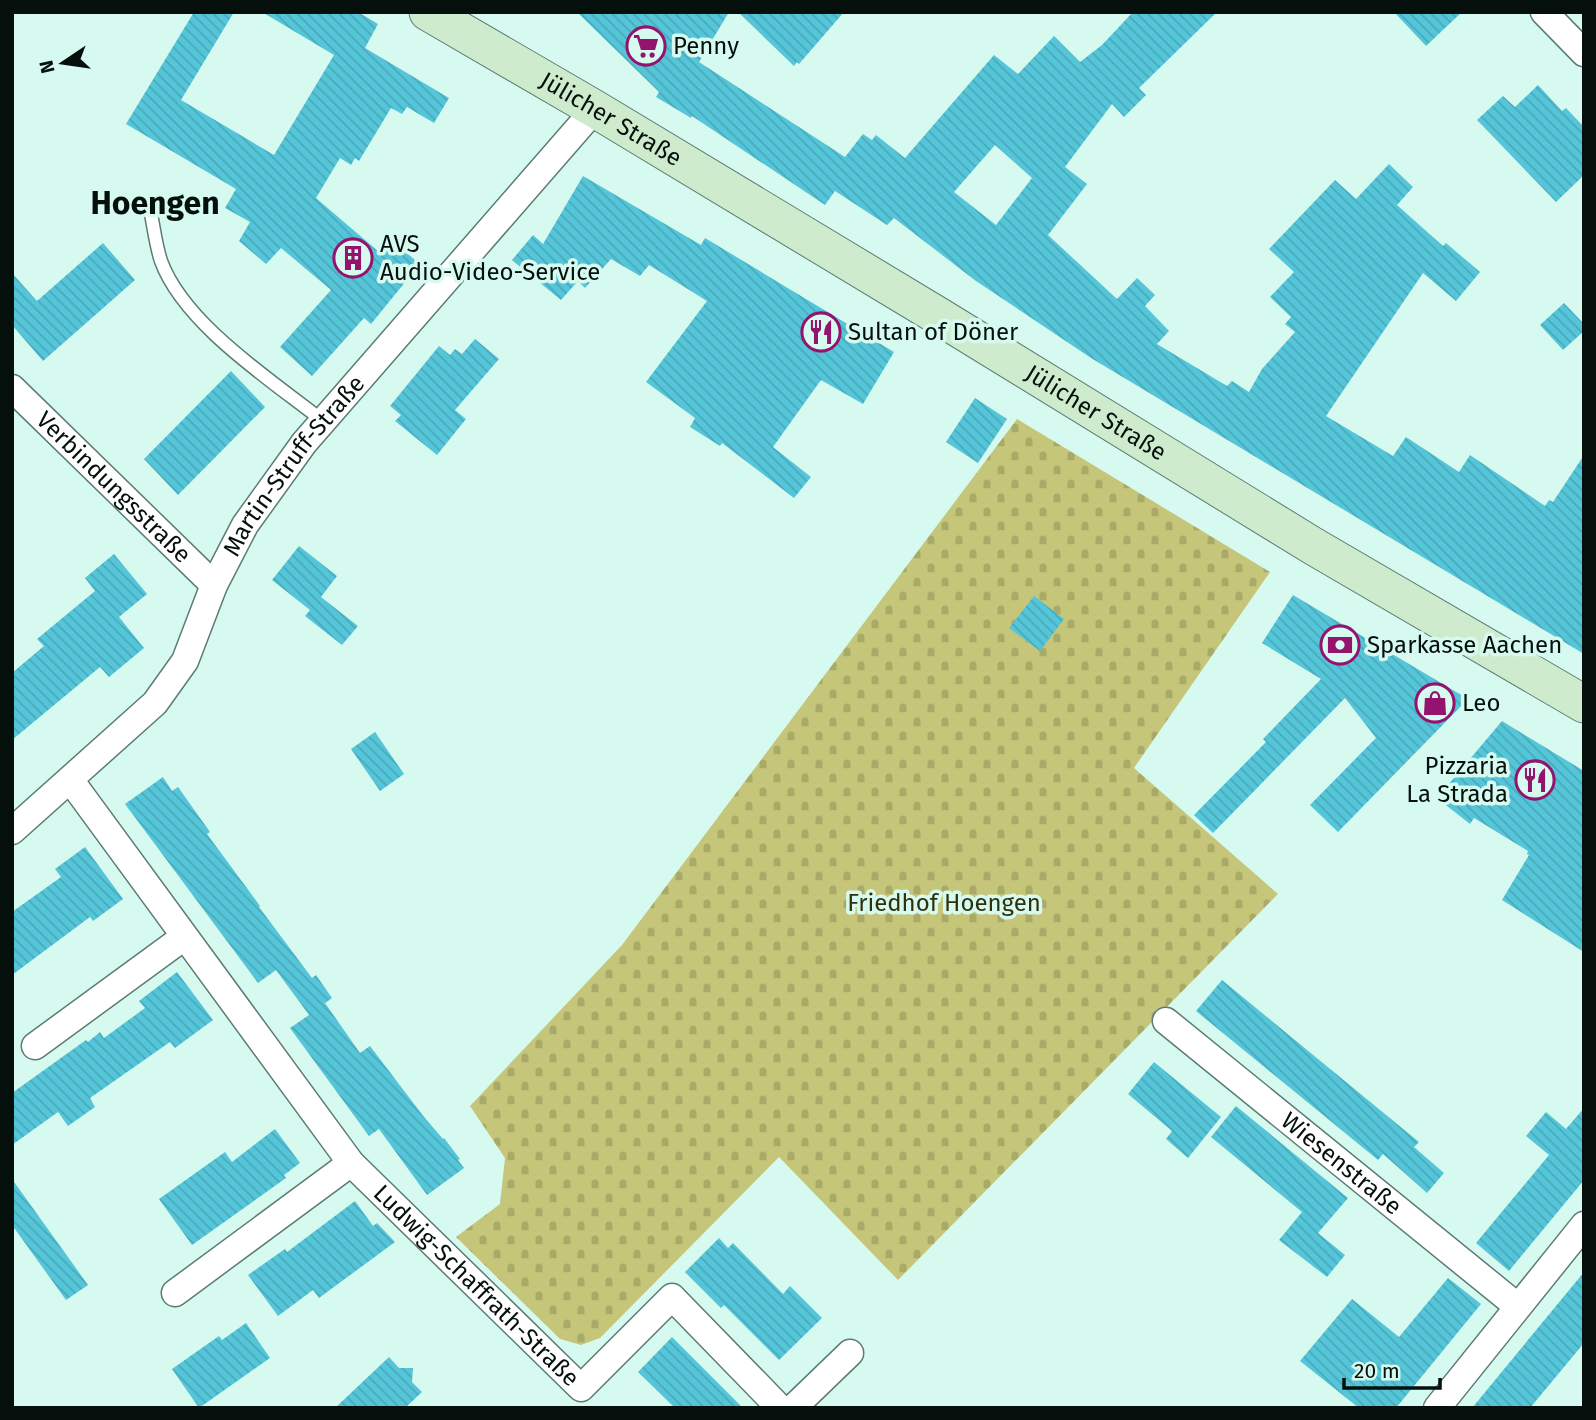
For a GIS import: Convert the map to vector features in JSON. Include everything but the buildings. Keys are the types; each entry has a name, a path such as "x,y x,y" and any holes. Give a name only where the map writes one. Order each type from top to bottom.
{"main road":[{"name":"Jülicher Straße","path":"428,12 595,109 940,317 1313,546 1584,704"}],"street":[{"path":"1544,12 1584,53"},
{"name":"Martin-Struff-Straße","path":"12,831 155,704 185,661 214,585 245,524 304,443 595,109"},
{"name":"Verbindungsstraße","path":"12,388 214,585"},
{"name":"Ludwig-Schaffrath-Straße","path":"71,781 351,1163 581,1388 672,1297 780,1408"},
{"path":"35,1045 184,937"},
{"name":"Wiesenstraße","path":"1166,1021 1517,1306"},
{"name":"Ludwig-Schaffrath-Straße","path":"175,1293 351,1163"},
{"path":"1437,1408 1584,1225"},
{"path":"793,1408 850,1353"}],"lane":[{"path":"150,214 161,261 179,296 219,338 323,421"}],"green space":[{"name":"Friedhof Hoengen","path":"1017,419 1270,572 1134,768 1278,894 898,1280 779,1157 600,1338 581,1345 560,1339 456,1237 500,1204 505,1158 470,1106 622,945"}],"place":[{"name":"Penny","path":"646,46"},
{"name":"AVS Audio-Video-Service","path":"353,258"},
{"name":"Sultan of Döner","path":"821,332"},
{"name":"Sparkasse Aachen","path":"1340,645"},
{"name":"Leo","path":"1435,703"},
{"name":"Pizzaria La Strada","path":"1535,780"}],"district":[{"name":"Hoengen","path":"155,203"}]}
